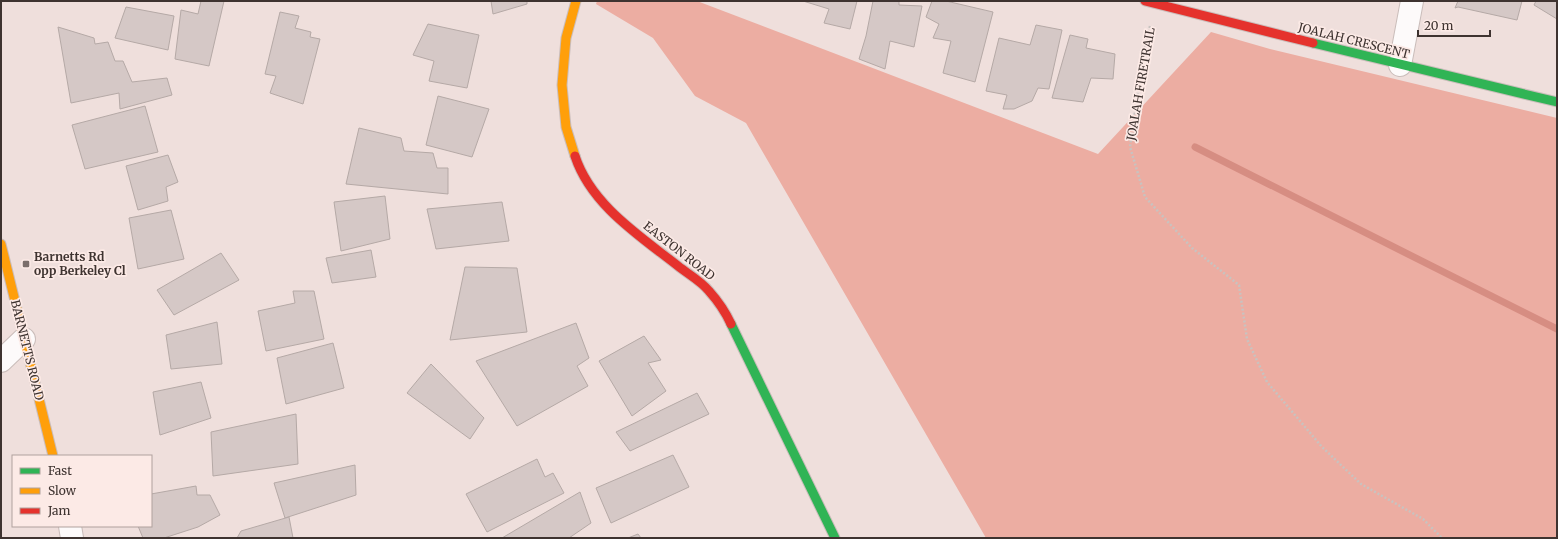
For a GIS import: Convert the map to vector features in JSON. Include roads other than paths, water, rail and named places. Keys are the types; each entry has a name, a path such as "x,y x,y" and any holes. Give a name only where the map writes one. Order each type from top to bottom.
{"street":[{"name":"EASTON ROAD","path":"576,1 566,38 562,85 566,126 576,161 594,192 616,216 708,289 722,306 835,538"},
{"name":"JOALAH CRESCENT","path":"1145,1 1400,65 1557,102"},
{"path":"1400,65 1412,1"},
{"name":"BARNETTS ROAD","path":"1,244 52,455"},
{"path":"1,361 24,339"},
{"path":"70,527 72,538"}],"waterway":[{"path":"1195,147 1557,329"}],"place":[{"name":"Barnetts Rd opp Berkeley Cl","path":"26,264"}]}
